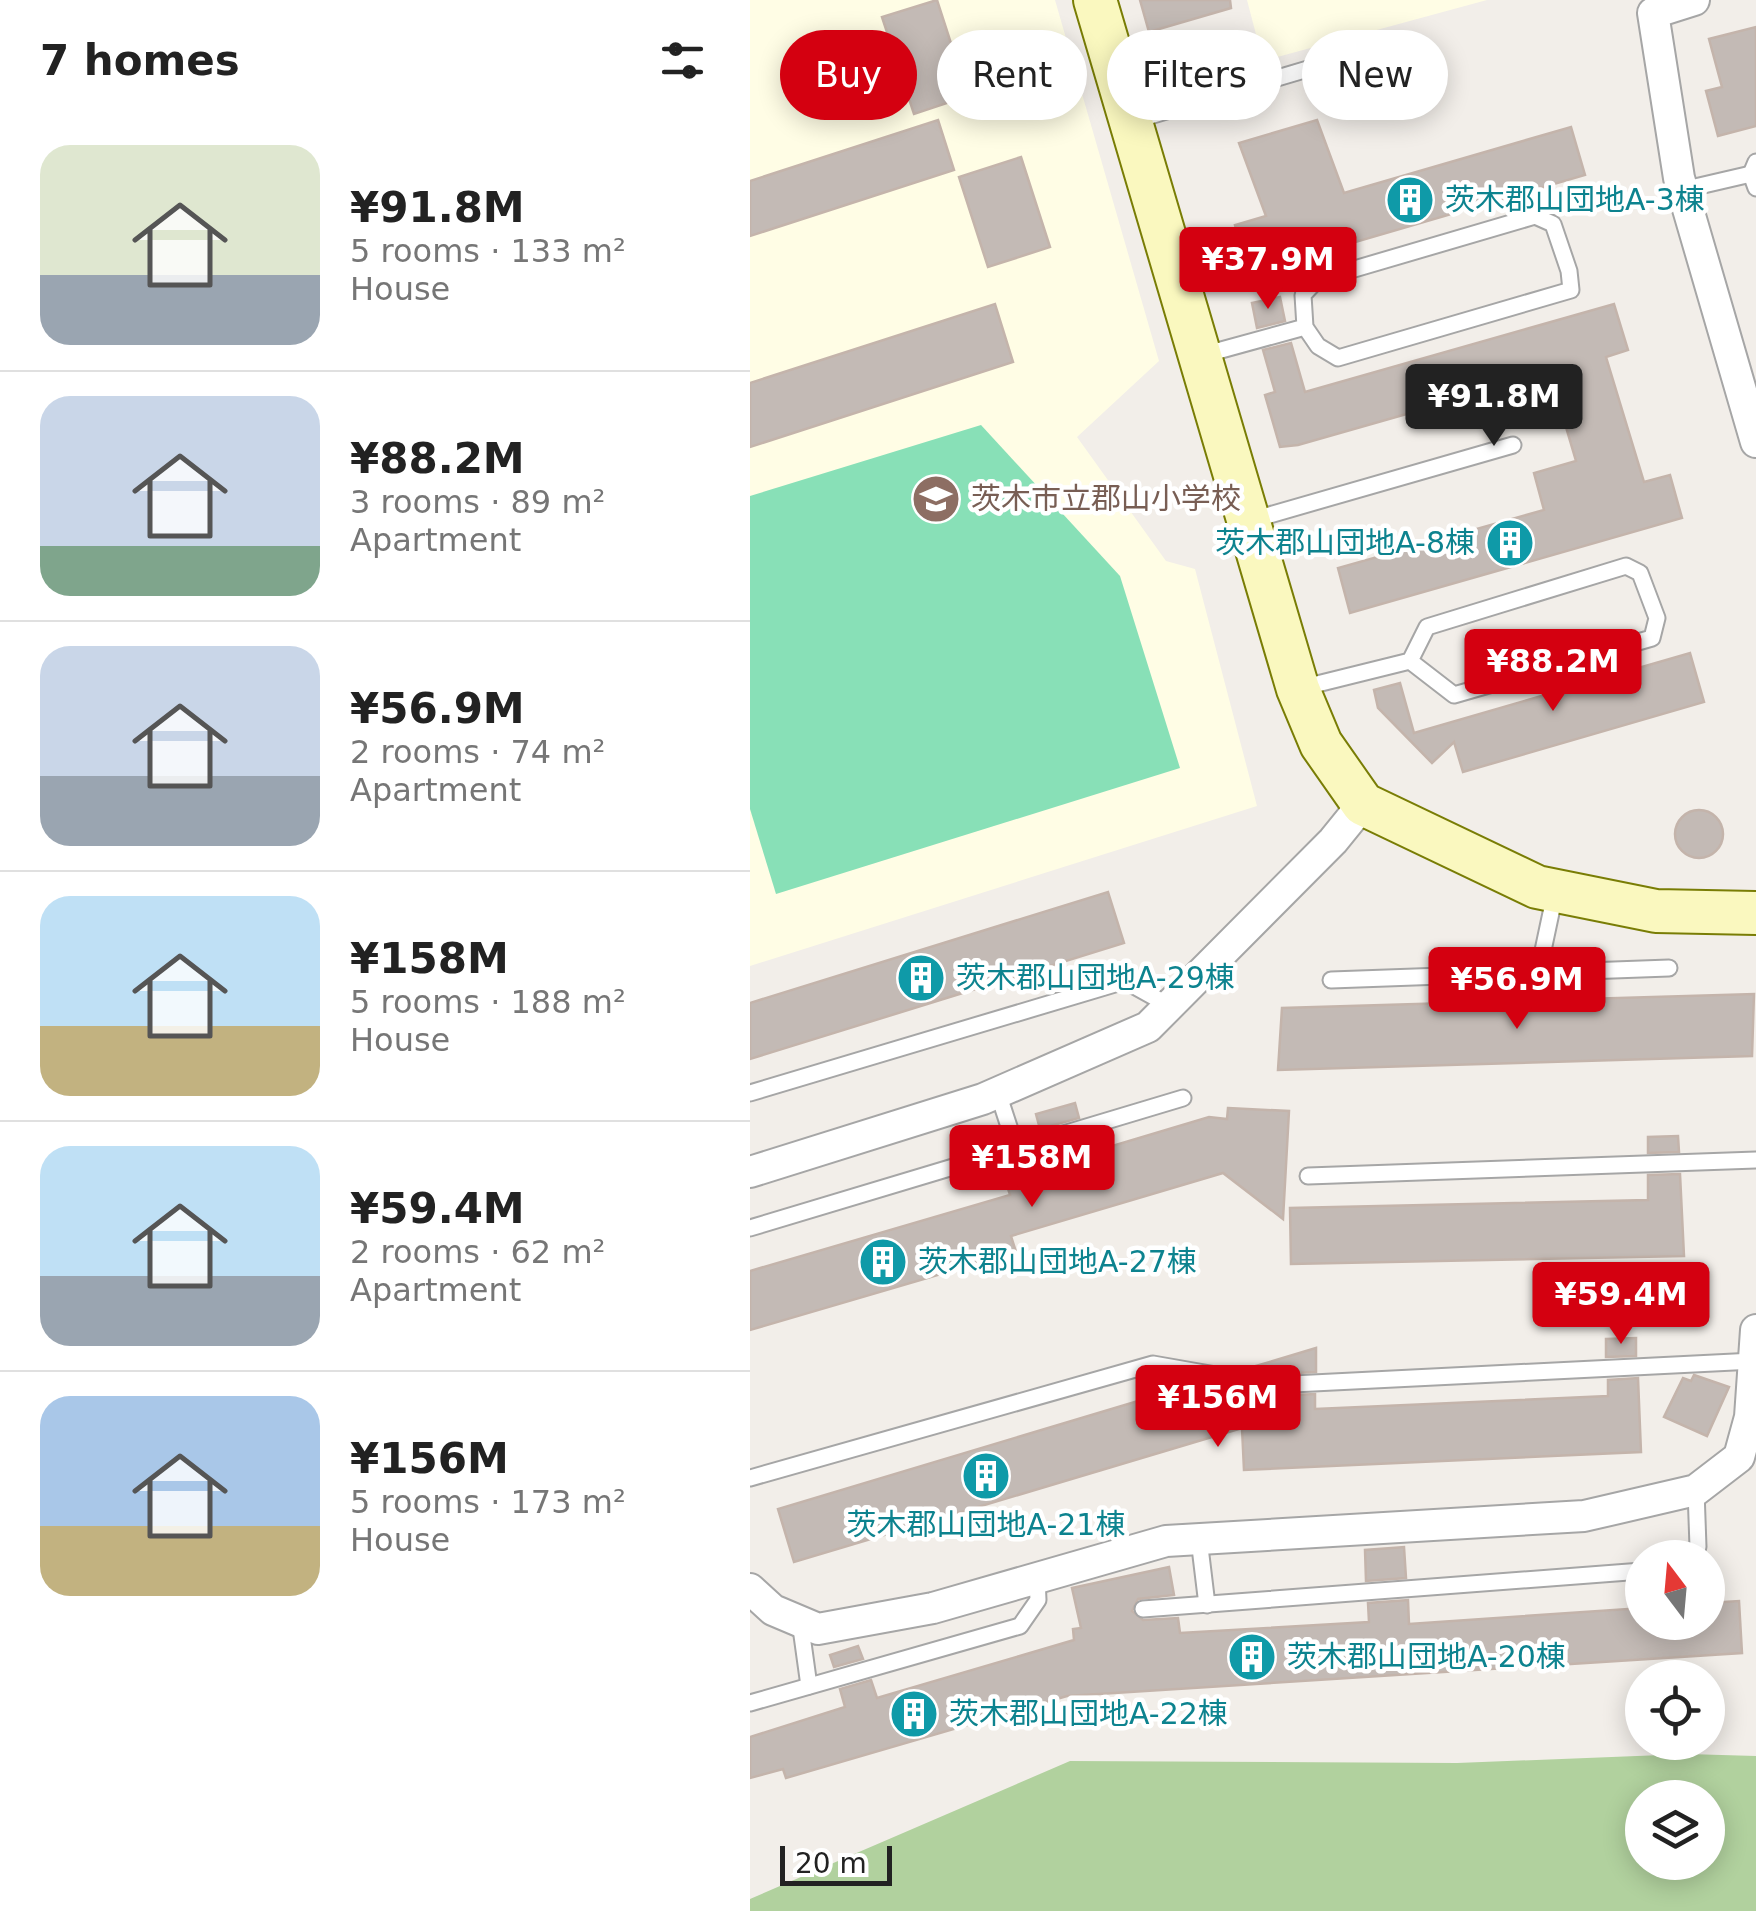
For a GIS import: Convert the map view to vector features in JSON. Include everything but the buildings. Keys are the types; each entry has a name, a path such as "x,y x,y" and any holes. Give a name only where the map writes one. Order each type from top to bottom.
{"street":[{"path":"1095,0 1298,689 1321,744 1363,804 1537,887 1656,911 1756,914"},
{"path":"1694,0 1646,6 1682,190 1748,384 1756,442"},
{"path":"752,1167 998,1093 1148,1027 1333,841 1363,804"},
{"path":"750,1589 772,1610 818,1629 933,1608 1166,1541 1584,1516 1696,1490 1739,1457 1750,1439 1756,1330"}],"lane":[{"path":"1130,122 1302,71"},
{"path":"1682,190 1754,175"},
{"path":"1535,216 1553,224 1569,272 1570,290 1338,358 1318,346 1304,326 1303,295 1317,280 1535,216"},
{"path":"1200,356 1304,326"},
{"path":"1248,521 1513,445"},
{"path":"1626,566 1640,572 1658,618 1652,638 1454,696 1410,661 1426,628 1626,566"},
{"path":"1298,689 1410,661"},
{"path":"1538,974 1556,890"},
{"path":"1332,980 1670,968"},
{"path":"750,1093 1125,981 1170,1006"},
{"path":"998,1093 1016,1148"},
{"path":"750,1228 1183,1098"},
{"path":"1308,1176 1756,1160"},
{"path":"750,1478 1154,1364 1273,1385 1754,1361"},
{"path":"1696,1490 1698,1540"},
{"path":"1198,1538 1207,1605"},
{"path":"1143,1610 1625,1572"},
{"path":"750,1702 1020,1626 1038,1600 1037,1578"},
{"path":"800,1621 809,1686"}],"shaded area":[{"name":"茨木市立郡山小学校","path":"750,0 1055,0 1064,30 937,30 937,120 1087,120 1087,111 1159,361 1077,437 1166,561 1195,569 1257,806 750,966"},
{"path":"1247,0 1487,0 1377,30 1302,30 1302,50 1282,56 1282,30 1255,30"}],"green space":[{"path":"981,425 1120,576 1180,768 776,894 750,809 750,496"},
{"path":"1725,1755 1756,1756 1756,1911 750,1911 750,1899 1070,1761 1457,1763 1625,1756 1625,1760 1725,1760"}],"place":[{"name":"茨木郡山団地A-3棟","path":"1410,200"},
{"name":"茨木市立郡山小学校","path":"936,499"},
{"name":"茨木郡山団地A-8棟","path":"1510,543"},
{"name":"茨木郡山団地A-29棟","path":"921,978"},
{"name":"茨木郡山団地A-27棟","path":"883,1262"},
{"name":"茨木郡山団地A-21棟","path":"986,1476"},
{"name":"茨木郡山団地A-20棟","path":"1252,1657"},
{"name":"茨木郡山団地A-22棟","path":"914,1714"}]}
